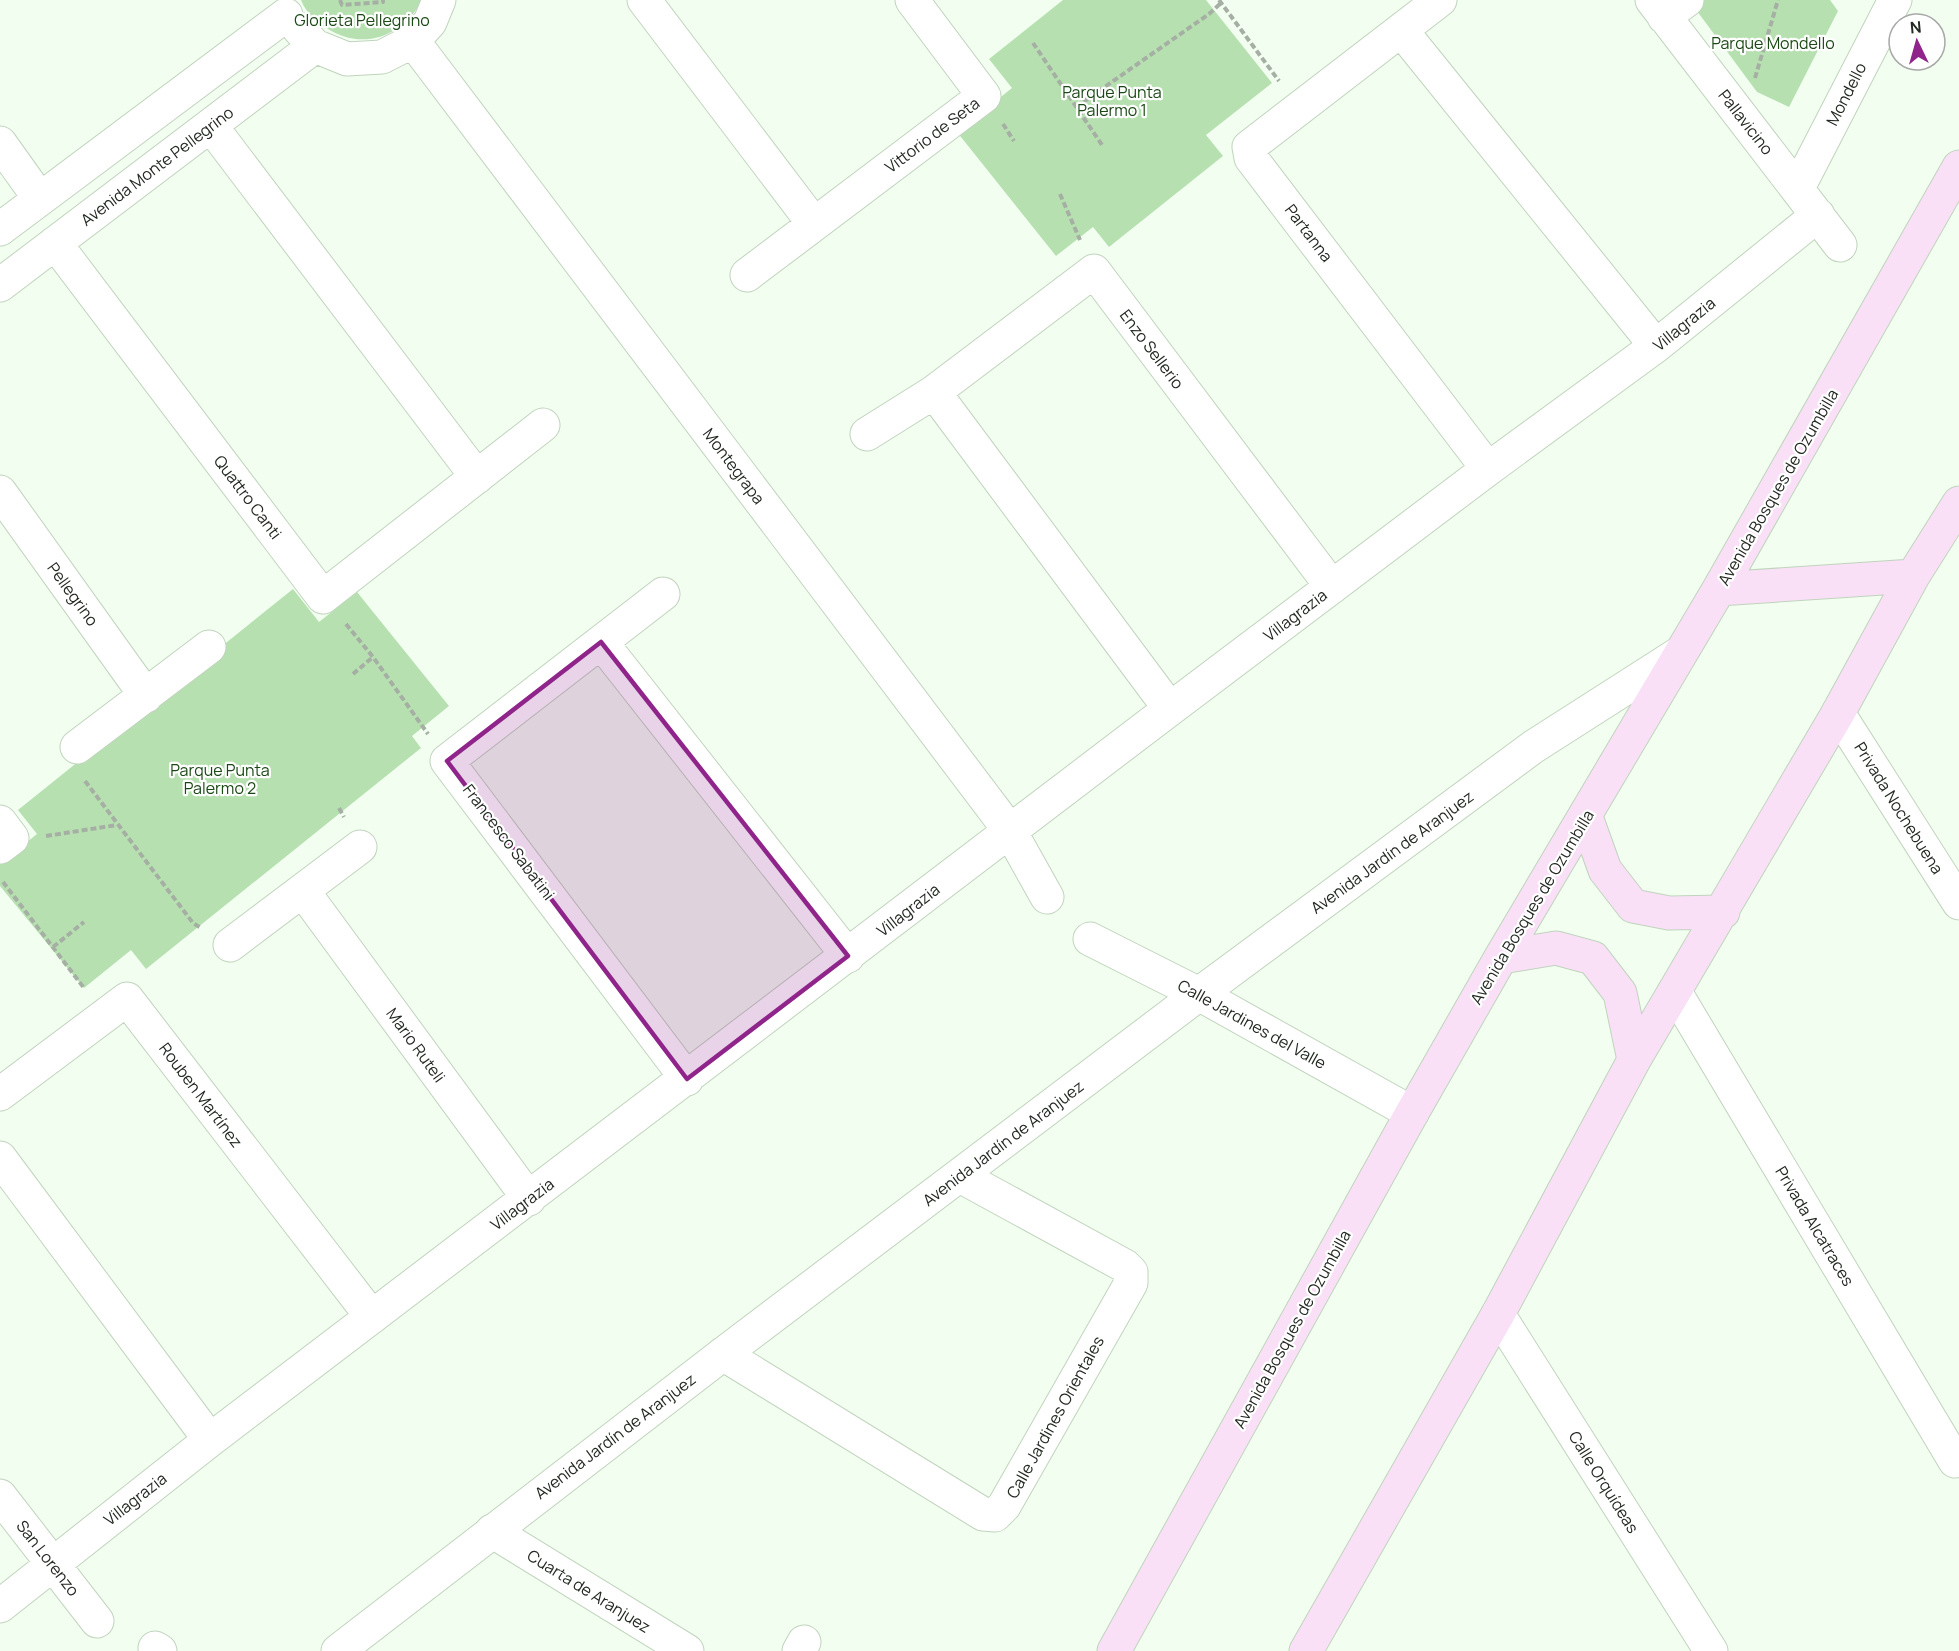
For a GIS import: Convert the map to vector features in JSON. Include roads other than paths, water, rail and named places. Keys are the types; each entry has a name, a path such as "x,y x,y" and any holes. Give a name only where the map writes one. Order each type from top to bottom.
{"main road":[{"name":"Avenida Bosques de Ozumbilla","path":"1114,1651 1412,1113 1719,589 1959,167"},
{"path":"1306,1651 1498,1314 1634,1060 1838,713 1913,576 1959,503"},
{"path":"1719,589 1913,576"},
{"path":"1586,817 1605,870 1633,906 1669,913 1723,912"},
{"path":"1502,957 1556,948 1593,958 1620,993 1634,1060"}],"street":[{"path":"0,229 284,8 315,46 347,59 382,57 413,41 430,22 439,0"},
{"path":"644,0 814,224"},
{"name":"Vittorio de Seta","path":"747,274 984,96 912,0"},
{"name":"Partanna","path":"1440,0 1250,147 1251,158 1488,469"},
{"name":"Mondello","path":"1798,188 1895,0"},
{"name":"Pallavicino","path":"1668,6 1743,119 1840,245"},
{"path":"1401,30 1656,346"},
{"name":"Montegrapa","path":"413,41 1010,831 1047,897"},
{"name":"Avenida Monte Pellegrino","path":"0,285 315,46"},
{"path":"211,126 477,477 543,425"},
{"path":"0,143 40,199"},
{"name":"Villagrazia","path":"0,1606 210,1440 1170,709 1488,469 1656,346 1818,215"},
{"name":"Quattro Canti","path":"55,243 323,597 477,477"},
{"name":"Enzo Sellerio","path":"934,392 1094,271 1332,587"},
{"path":"867,434 934,392 1170,709"},
{"name":"Pellegrino","path":"0,492 146,696"},
{"path":"663,594 601,642 848,956"},
{"name":"Francesco Sabatini","path":"601,642 447,761 687,1079"},
{"path":"77,747 209,647"},
{"name":"Avenida Jardín de Aranjuez","path":"338,1651 723,1354 1199,994 1533,747 1680,653"},
{"name":"Privada Nochebuena","path":"1838,713 1959,903"},
{"path":"230,945 360,847"},
{"name":"Mario Ruteli","path":"303,891 529,1199"},
{"name":"Calle Jardines del Valle","path":"1090,939 1199,994 1412,1113"},
{"name":"Privada Alcatraces","path":"1675,992 1955,1461"},
{"name":"Rouben Martínez","path":"0,1094 127,999 372,1317"},
{"path":"0,1158 210,1440"},
{"name":"Calle Jardines Orientales","path":"723,1354 983,1514 995,1515 1004,1506 1131,1283 1131,1272 1125,1266 960,1176"},
{"name":"Calle Orquídeas","path":"1498,1314 1711,1651"},
{"name":"San Lorenzo","path":"0,1496 97,1621"},
{"name":"Cuarta de Aranjuez","path":"492,1531 687,1651"}],"park label":[{"name":"Glorieta Pellegrino","path":"362,20"},
{"name":"Parque Mondello","path":"1773,43"},
{"name":"Parque Punta Palermo 1","path":"1112,101"},
{"name":"Parque Punta Palermo 2","path":"220,779"}]}
